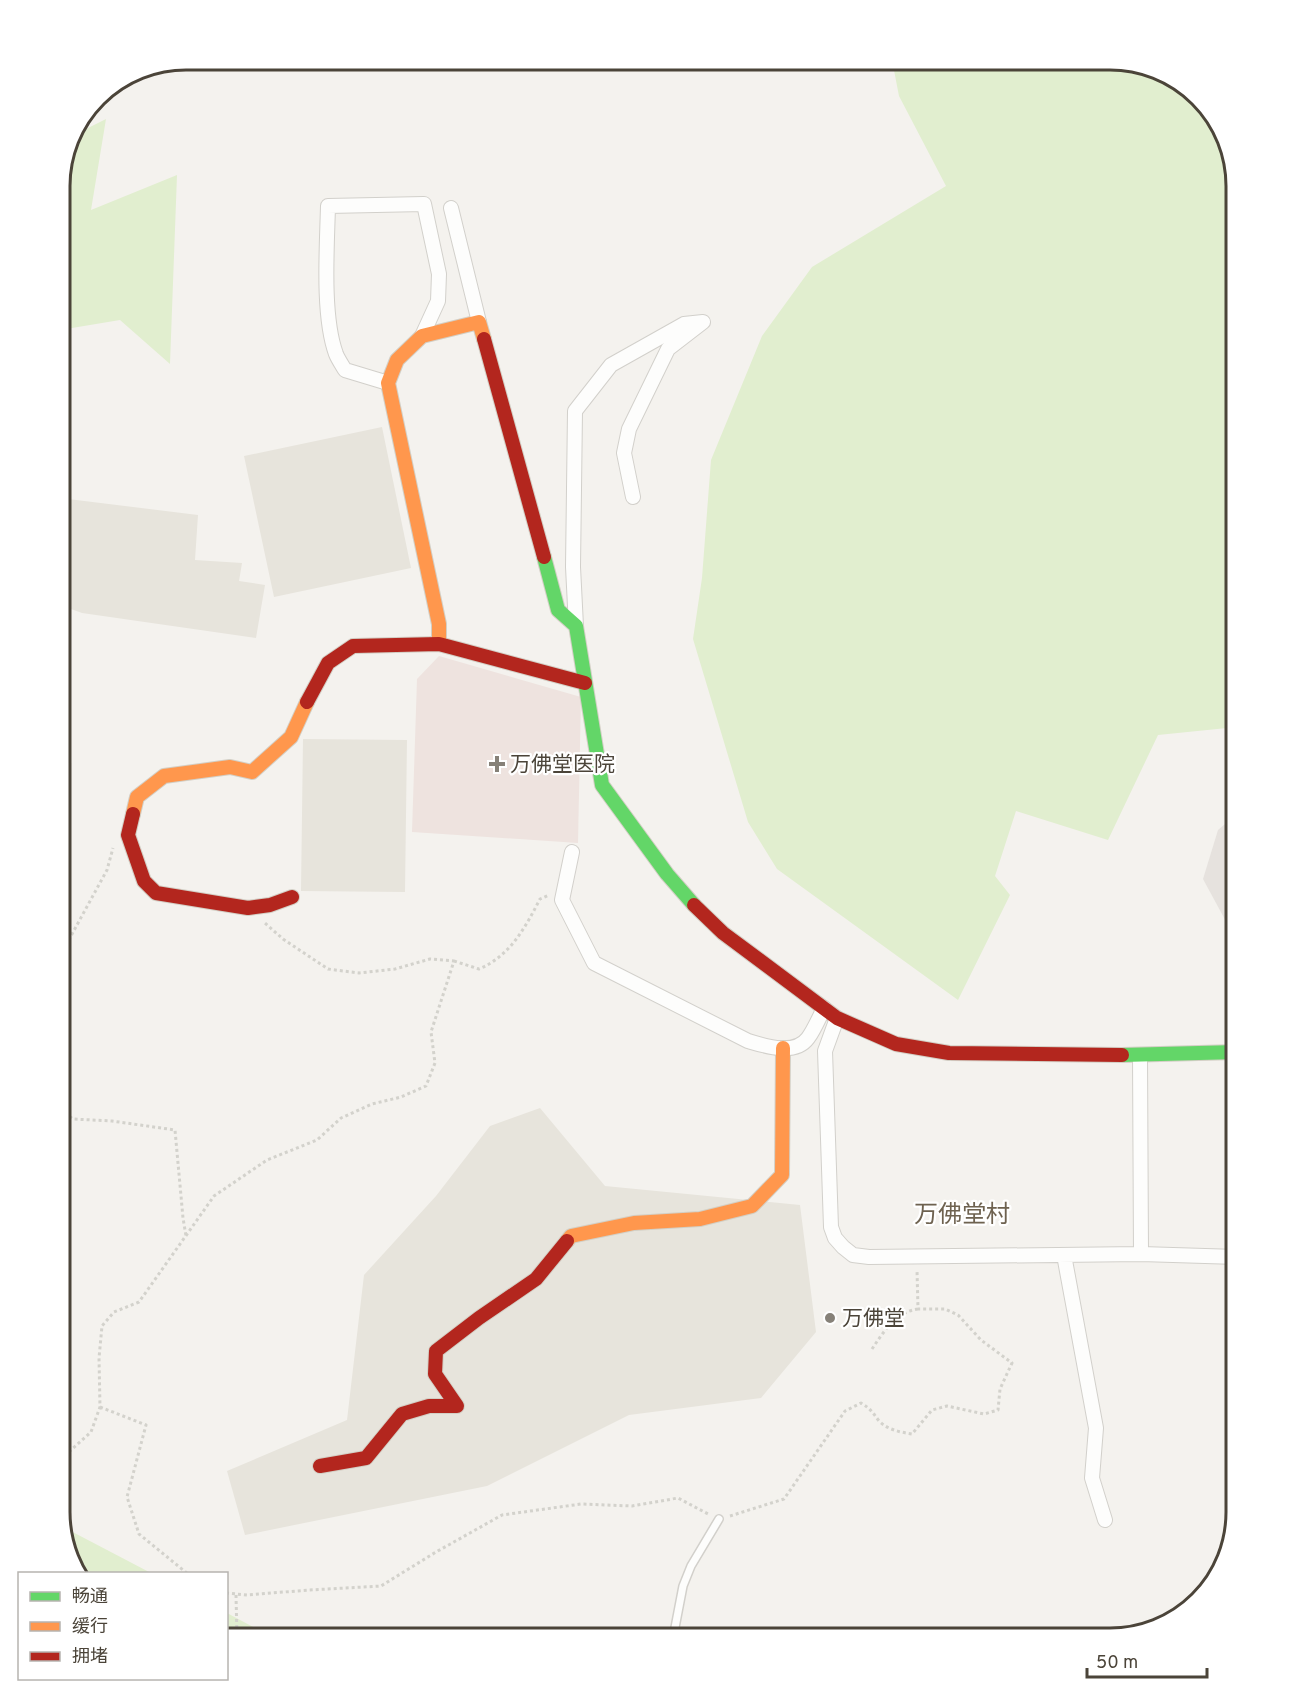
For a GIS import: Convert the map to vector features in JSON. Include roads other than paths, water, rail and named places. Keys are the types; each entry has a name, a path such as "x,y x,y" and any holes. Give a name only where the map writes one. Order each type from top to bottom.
{"street":[{"path":"388,383 345,370 336,354 329,322 328,206 424,204 439,274 438,301 422,336 397,360 388,383 439,624 439,644"},
{"path":"451,208 479,322 558,610 576,626"},
{"path":"422,336 479,322"},
{"path":"633,497 624,453 629,429 668,349 703,322 684,324 611,364 575,411 573,567 576,626 602,785 667,874 723,933 837,1018 896,1044 948,1053 1140,1055 1226,1052"},
{"path":"292,897 270,905 248,908 156,893 144,881 128,836 137,797 164,776 230,767 252,772 291,737 314,686 328,663 354,646 439,644 585,683"},
{"path":"572,852 562,900 594,963 748,1041 765,1046 795,1047 807,1041 824,1008"},
{"path":"837,1018 825,1051 831,1227 839,1242 853,1255 917,1257 1141,1254 1226,1257"},
{"path":"320,1466 366,1458 402,1414 429,1406 457,1406 435,1374 436,1351 536,1279 571,1236 634,1223 700,1219 752,1206 782,1175 783,1048"},
{"path":"1140,1055 1141,1254"},
{"path":"1064,1255 1096,1428 1092,1478 1105,1520"}],"lane":[{"path":"675,1628 683,1586 691,1566 718,1519"}],"place":[{"name":"万佛堂医院","path":"497,764"},
{"name":"万佛堂","path":"830,1318"}],"district":[{"name":"万佛堂村","path":"962,1214"}]}
